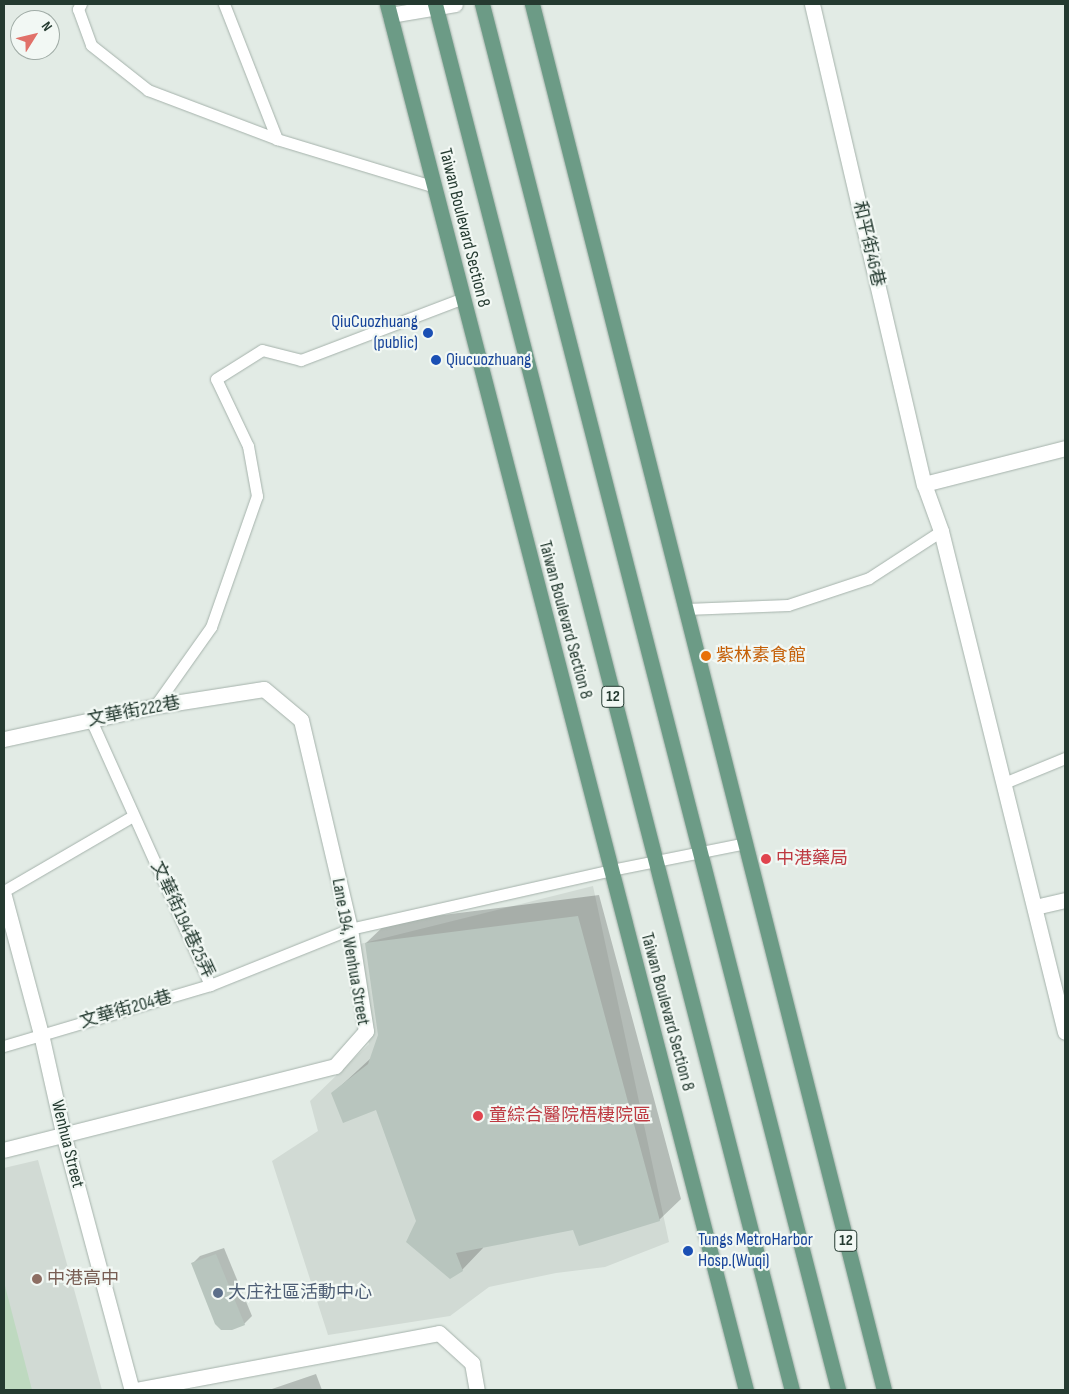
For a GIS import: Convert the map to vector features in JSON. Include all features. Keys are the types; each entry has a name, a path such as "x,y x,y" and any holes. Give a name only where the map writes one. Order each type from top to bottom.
{"main road":[{"path":"482,4 838,1390"},
{"name":"12","path":"532,4 884,1390"},
{"name":"Taiwan Boulevard Section 8","path":"435,6 792,1390"},
{"name":"Taiwan Boulevard Section 8","path":"388,9 746,1390"}],"street":[{"path":"388,9 455,4"},
{"name":"和平街46巷","path":"812,4 924,484 941,531 1065,1032"},
{"path":"924,484 1065,448"},
{"name":"文華街222巷","path":"4,740 155,706 264,689"},
{"name":"Lane 194, Wenhua Street","path":"64,1136 335,1066 366,1031 350,929 301,720 264,689"},
{"name":"Wenhua Street","path":"4,896 41,1034 64,1136 134,1390"},
{"path":"1035,906 1065,900"},
{"path":"4,1150 64,1136"},
{"path":"134,1390 439,1333 472,1363 477,1390"}],"lane":[{"path":"81,4 78,9 91,45 148,90 277,138 435,187"},
{"path":"224,4 277,138"},
{"path":"155,706 211,627 257,496 248,446 216,379 262,350 301,360 462,298"},
{"path":"686,609 788,605 869,578 941,531"},
{"name":"文華街194巷25弄","path":"91,720 210,985 350,929 611,870 746,843"},
{"path":"1004,783 1065,758"},
{"path":"4,891 133,816"},
{"name":"文華街204巷","path":"4,1046 210,985"}],"shaded area":[{"name":"童綜合醫院梧棲院區","path":"593,886 669,1242 605,1267 556,1273 489,1287 450,1316 328,1335 272,1161 318,1131 310,1101 369,1044 348,947"},
{"name":"中港高中","path":"38,1160 102,1390 4,1390 4,1168"}],"green space":[{"path":"4,1282 32,1390 4,1390"}],"building":[{"name":"童綜合醫院梧棲院區","path":"578,916 660,1221 579,1246 573,1230 456,1253 463,1271 450,1279 406,1242 416,1221 376,1110 343,1123 331,1093 368,1064 378,1035 365,943"},
{"name":"大庄社區活動中心","path":"216,1254 245,1325 232,1330 221,1330 215,1324 191,1263"}],"place":[{"name":"QiuCuozhuang (public)","path":"428,333"},
{"name":"Qiucuozhuang","path":"436,360"},
{"name":"紫林素食館","path":"706,656"},
{"name":"中港藥局","path":"766,859"},
{"name":"童綜合醫院梧棲院區","path":"478,1116"},
{"name":"Tungs MetroHarbor Hosp.(Wuqi)","path":"688,1251"},
{"name":"中港高中","path":"37,1279"},
{"name":"大庄社區活動中心","path":"218,1293"}]}
